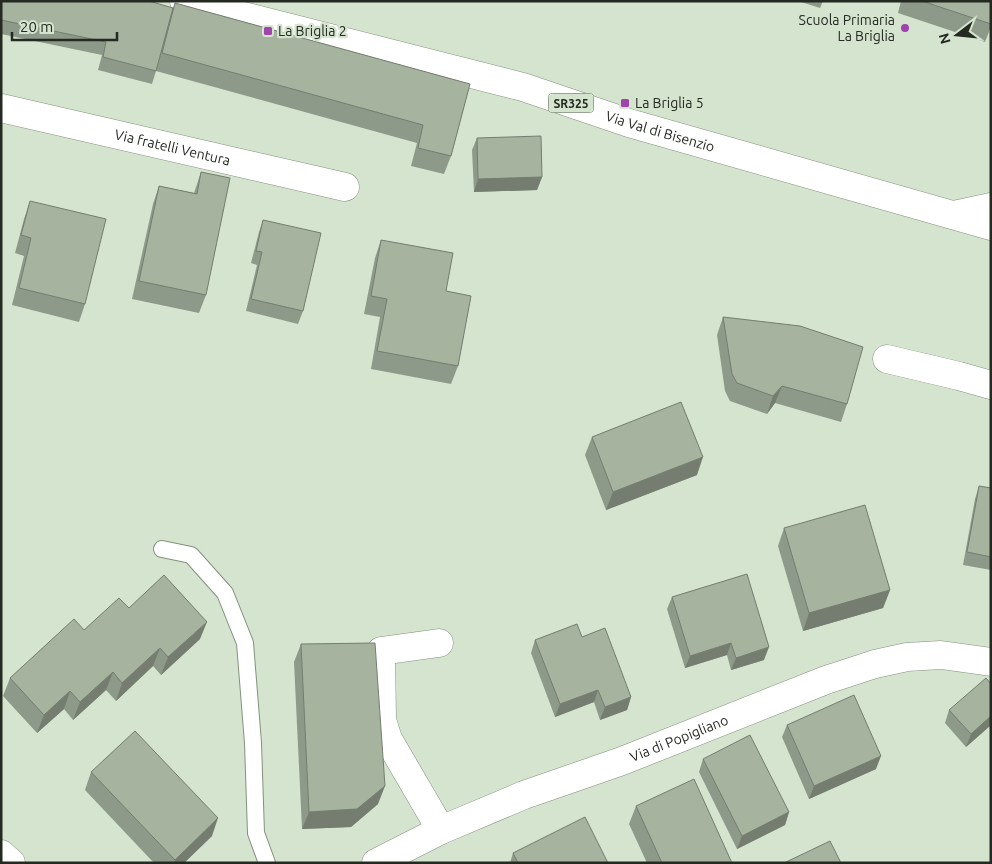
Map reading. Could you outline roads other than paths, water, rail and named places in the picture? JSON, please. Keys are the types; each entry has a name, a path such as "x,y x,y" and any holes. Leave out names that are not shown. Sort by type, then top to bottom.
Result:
{"street":[{"name":"Via Val di Bisenzio","path":"184,1 524,87 628,123 991,226"},
{"name":"Via fratelli Ventura","path":"1,108 345,187"},
{"path":"954,215 991,207"},
{"path":"887,359 991,385"},
{"path":"439,643 381,651 381,686 382,720 388,739 441,830"},
{"name":"Via di Popigliano","path":"376,863 441,830 524,795 622,762 826,680 875,664 906,658 941,655 991,662"},
{"path":"1,854 11,863"}],"lane":[{"path":"162,549 191,555 225,593 245,643 253,743 256,833 267,863"}],"place":[{"name":"Scuola Primaria La Briglia","path":"905,28"},
{"name":"La Briglia 2","path":"268,31"},
{"name":"La Briglia 5","path":"625,103"}]}
